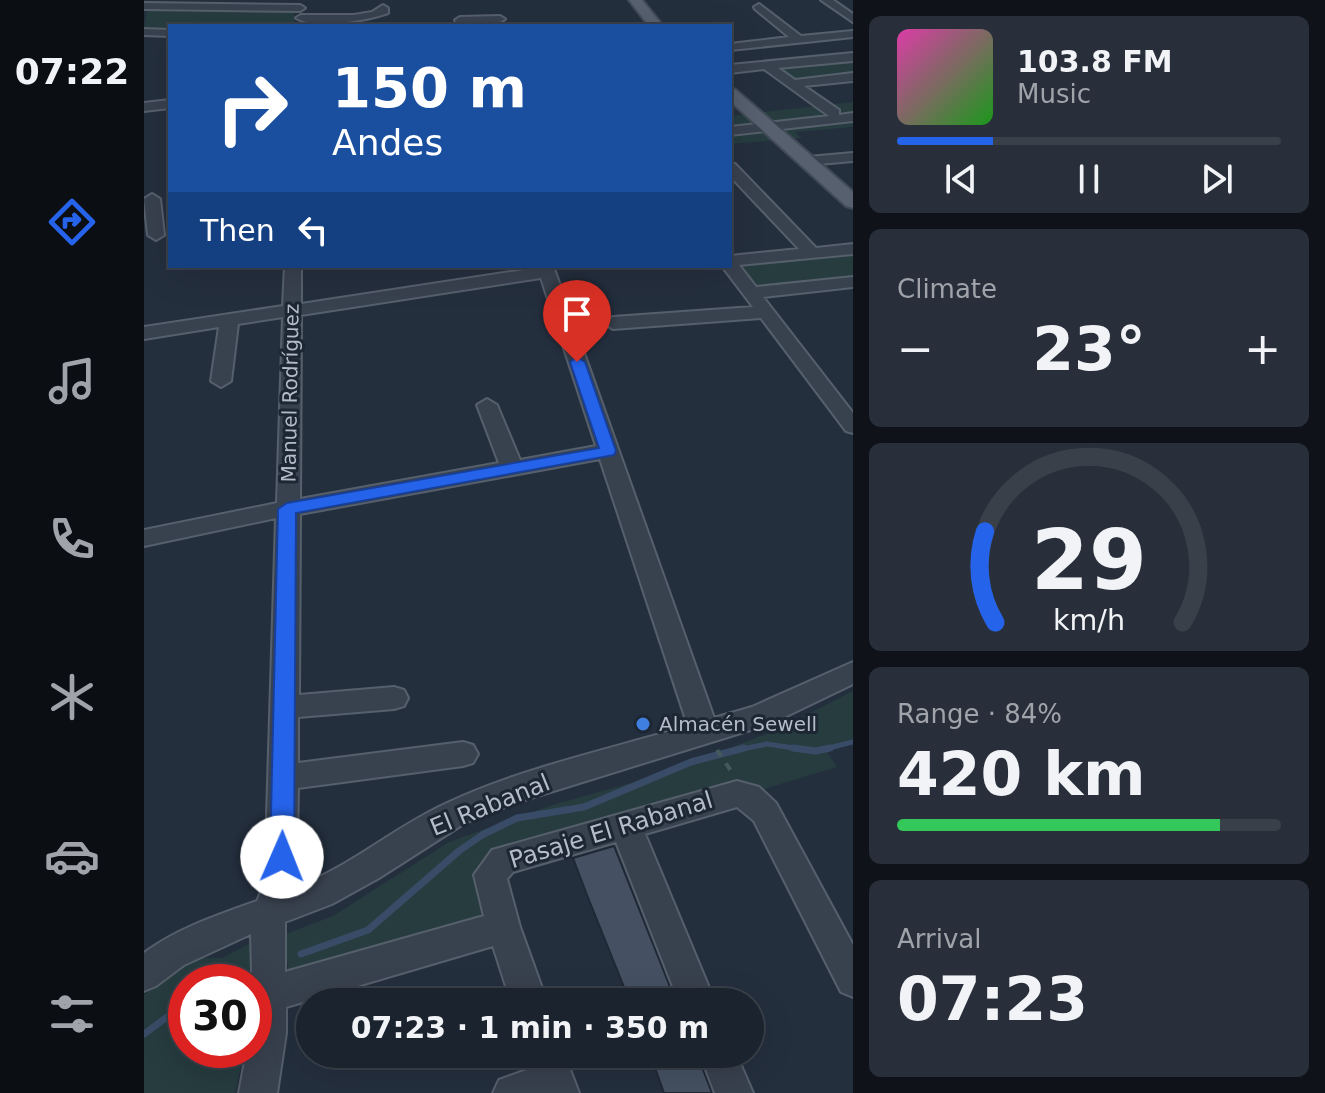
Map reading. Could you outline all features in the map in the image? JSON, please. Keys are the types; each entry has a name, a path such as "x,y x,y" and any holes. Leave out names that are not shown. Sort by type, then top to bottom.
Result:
{"main road":[{"path":"635,0 654,24"},
{"path":"732,95 850,197"}],"street":[{"path":"826,0 853,19"},
{"path":"144,6 300,13 338,18 375,14 384,11 383,8"},
{"path":"759,7 799,40"},
{"path":"460,18 500,19"},
{"path":"771,29 785,29"},
{"path":"144,32 168,33"},
{"path":"732,47 853,34"},
{"path":"830,37 853,55"},
{"path":"732,69 853,55"},
{"path":"767,66 834,113"},
{"path":"791,84 853,77"},
{"path":"144,107 168,104"},
{"path":"732,131 853,111"},
{"path":"732,125 853,117"},
{"path":"808,161 853,157"},
{"path":"732,169 812,253"},
{"path":"150,245 148,200 168,197"},
{"path":"732,263 853,249"},
{"path":"732,266 749,293 853,427"},
{"name":"Manuel Rodríguez","path":"268,964 268,914 281,883 293,268"},
{"path":"466,268 473,283"},
{"path":"144,333 546,269 714,747"},
{"path":"749,293 849,287"},
{"path":"613,323 764,312"},
{"path":"221,381 229,320"},
{"path":"487,405 512,468"},
{"path":"144,538 608,451"},
{"name":"El Rabanal","path":"144,974 172,953 215,932 320,893 368,868 454,814 513,791 714,747 760,716 853,672"},
{"path":"284,707 394,698"},
{"path":"284,777 463,754"},
{"name":"Pasaje El Rabanal","path":"503,927 490,875 495,867 514,855 725,796 748,796 765,812 853,980"},
{"path":"625,824 691,988"},
{"path":"272,994 503,927 524,988"},
{"name":"Manuel Rodríguez","path":"258,1093 262,1068"},
{"path":"724,1068 734,1093"},
{"path":"512,1093 554,1076"}],"green space":[{"path":"147,8 294,10 294,24 168,24 168,30 144,29"},
{"path":"853,61 853,77 799,82 778,68"},
{"path":"853,102 853,127 795,132 801,138 732,144 732,116"},
{"path":"853,254 853,278 750,288 734,265"},
{"path":"853,691 853,741 825,749 837,767 764,789 745,781 723,785 500,850 491,916 289,973 283,935 333,916 449,842 552,805 660,775 774,731"},
{"path":"249,944 254,964 183,964 191,958 222,958"},
{"path":"168,976 168,1068 240,1068 235,1093 144,1093 144,995"}],"building":[{"path":"614,846 670,988 624,988 573,858"},
{"path":"655,1068 702,1068 712,1093 664,1093"}],"waterway":[{"path":"823,750 853,742"},
{"path":"737,750 767,744 798,749"},
{"path":"301,954 368,930 459,851 482,835 517,818 584,807 691,762 744,748"},
{"path":"793,748 798,749"},
{"path":"823,750 830,748"},
{"path":"798,749 823,750"},
{"path":"798,749 807,750"},
{"path":"144,1034 168,1016"}],"place":[{"name":"Almacén Sewell","path":"643,724"}],"route":[{"path":"282,857 287,509 608,451 577,362"}]}
